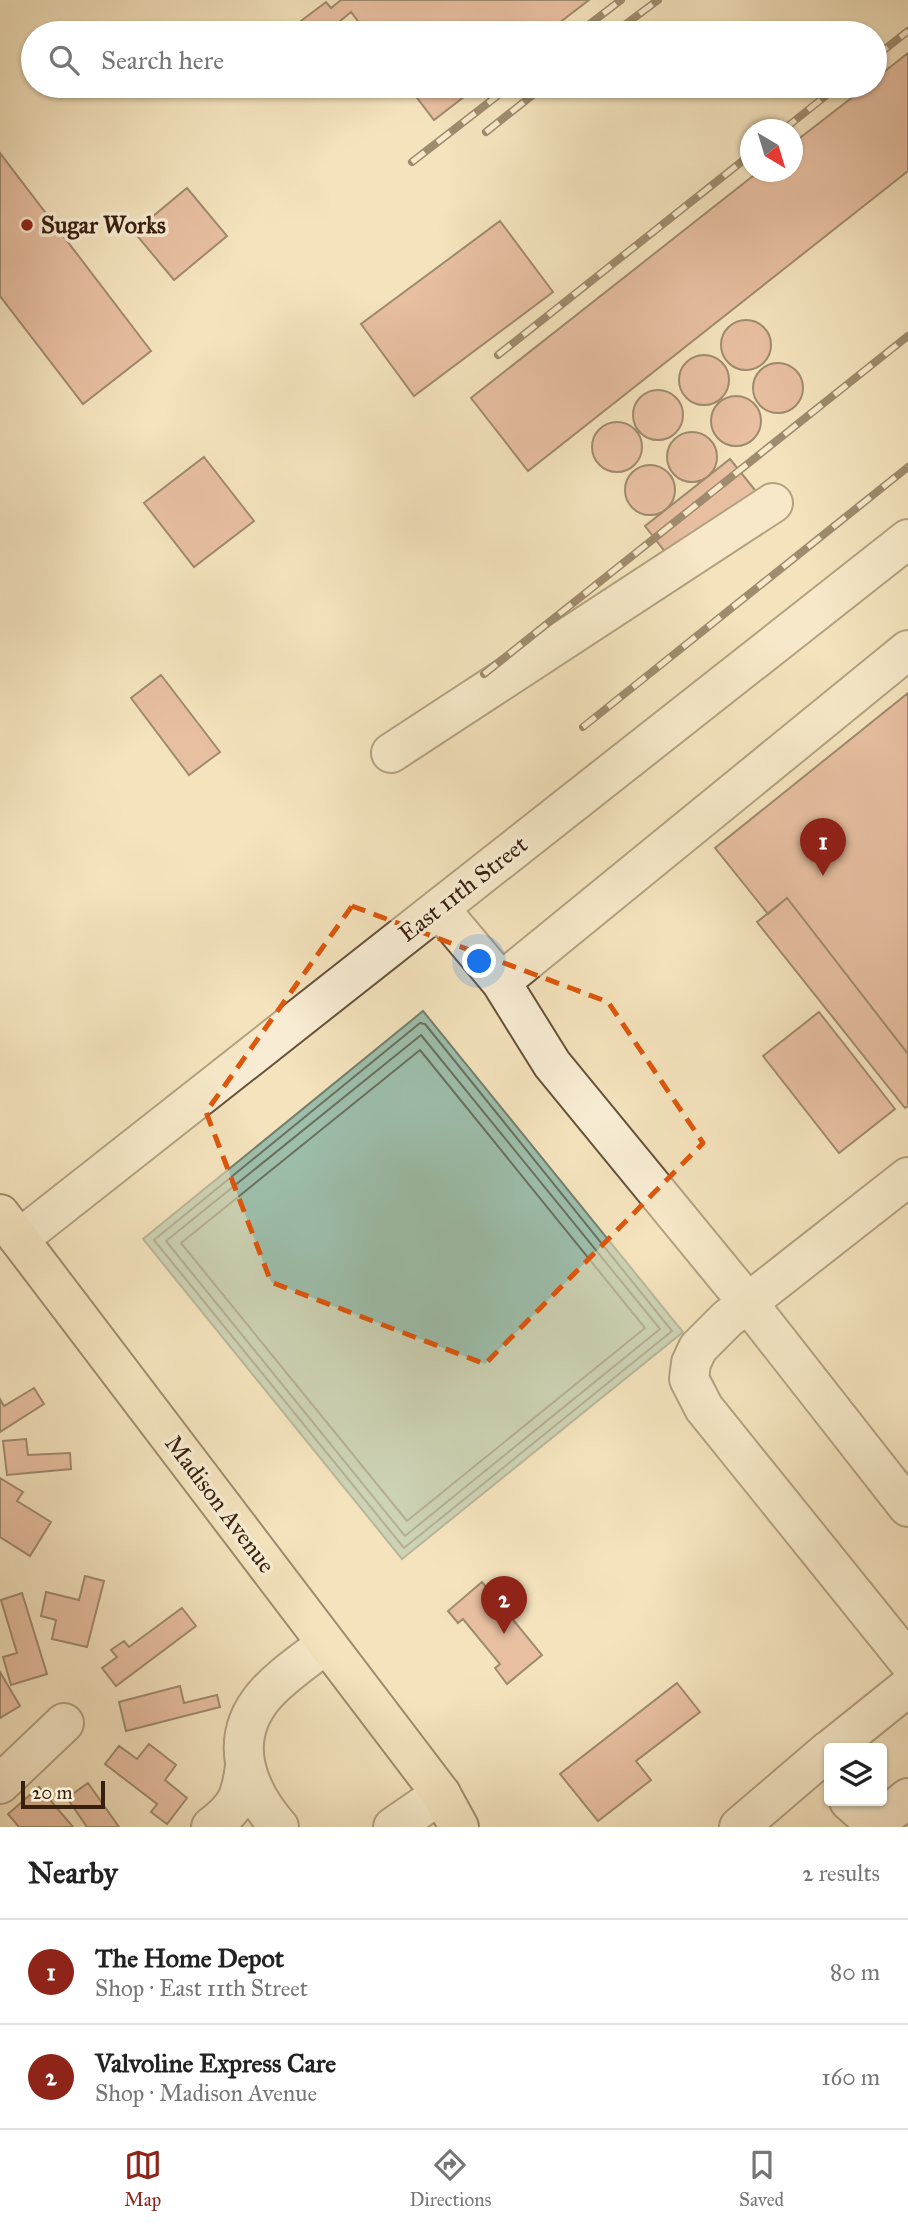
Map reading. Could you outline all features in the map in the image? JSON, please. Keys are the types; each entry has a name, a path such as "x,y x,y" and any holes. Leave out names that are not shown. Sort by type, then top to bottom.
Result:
{"main road":[{"name":"Madison Avenue","path":"9,1226 440,1794 459,1827"},
{"name":"Madison Avenue","path":"440,1794 474,1827"}],"street":[{"path":"391,752 773,503"},
{"name":"East 11th Street","path":"9,1226 439,908 908,539"},
{"path":"501,982 908,650"},
{"path":"439,908 501,982 552,1064 748,1303 908,1507"},
{"path":"908,1177 727,1319 698,1348 688,1379 695,1394 732,1442 908,1661"},
{"path":"211,1827 236,1804 242,1791 244,1748 253,1710 283,1678 327,1644"},
{"path":"845,1743 908,1687"},
{"path":"0,1784 64,1723"},
{"path":"739,1827 824,1762"},
{"path":"245,1766 258,1800 279,1827"},
{"path":"393,1827 440,1794"},
{"path":"855,1806 866,1816 893,1811 908,1798"}],"highlighted area":[{"path":"352,906 608,1002 703,1143 485,1364 271,1282 206,1112"}],"water":[{"path":"423,1011 683,1332 402,1559 143,1239"}],"building":[{"path":"341,0 589,0 562,21 358,21 351,12 340,21 301,21 326,2 331,8"},
{"path":"908,53 908,171 528,471 471,398 745,182 803,182 803,135 851,98 887,98 887,70"},
{"path":"417,98 462,98 434,120"},
{"name":"Sugar Works","path":"0,153 151,351 83,404 0,296"},
{"path":"187,188 227,236 174,280 134,232"},
{"path":"500,221 553,292 414,396 361,324"},
{"path":"746,320 764,327 771,345 764,363 746,370 728,363 721,345 728,327"},
{"path":"704,355 722,362 729,380 722,398 704,405 686,398 679,380 686,362"},
{"path":"778,363 796,370 803,388 796,406 778,413 760,406 753,388 760,370"},
{"path":"658,390 676,397 683,415 676,433 658,440 640,433 633,415 640,397"},
{"path":"736,396 754,403 761,421 754,439 736,446 718,439 711,421 718,403"},
{"path":"617,422 635,429 642,447 635,465 617,472 599,465 592,447 599,429"},
{"path":"692,432 710,439 717,457 710,475 692,482 674,475 667,457 674,439"},
{"path":"204,457 254,521 194,567 144,503"},
{"path":"730,459 759,495 673,562 645,526"},
{"path":"650,465 668,472 675,490 668,508 650,515 632,508 625,490 632,472"},
{"path":"161,675 220,752 189,775 131,698"},
{"path":"908,693 908,1054 787,898 768,914 715,848"},
{"path":"787,898 908,1054 908,1106 905,1108 757,922"},
{"path":"819,1012 895,1109 839,1153 763,1056"},
{"path":"34,1388 44,1404 0,1432 0,1399 4,1406"},
{"path":"26,1439 28,1455 70,1453 71,1469 7,1475 3,1441"},
{"path":"0,1478 23,1492 17,1501 51,1522 30,1556 0,1537"},
{"path":"85,1576 104,1581 87,1647 52,1639 56,1620 41,1616 46,1592 79,1600"},
{"path":"482,1582 542,1655 507,1684 495,1668 500,1664 463,1619 458,1623 448,1611"},
{"path":"22,1593 47,1674 11,1685 3,1657 17,1653 1,1600"},
{"path":"182,1608 196,1626 116,1686 102,1668 117,1657 111,1650 124,1641 129,1647"},
{"path":"0,1672 20,1706 0,1718"},
{"path":"677,1683 700,1712 636,1761 651,1780 598,1821 560,1774"},
{"path":"180,1686 184,1703 217,1695 220,1707 126,1731 119,1702"},
{"path":"149,1744 176,1765 165,1780 187,1798 167,1824 151,1812 157,1804 105,1764 119,1746 137,1759"},
{"path":"88,1783 119,1827 87,1827 67,1798"},
{"path":"39,1787 73,1827 19,1827 8,1814"}],"railway":[{"path":"594,21 621,0"},
{"path":"630,21 658,0"},
{"path":"887,48 908,31"},
{"path":"412,162 495,98"},
{"path":"486,132 529,98"},
{"path":"797,119 823,98"},
{"path":"498,355 740,163"},
{"path":"484,674 908,336"},
{"path":"583,727 908,467"}],"place":[{"name":"Sugar Works","path":"27,225"},
{"name":"The Home Depot","path":"823,876"},
{"name":"Valvoline Express Care","path":"504,1634"}]}
